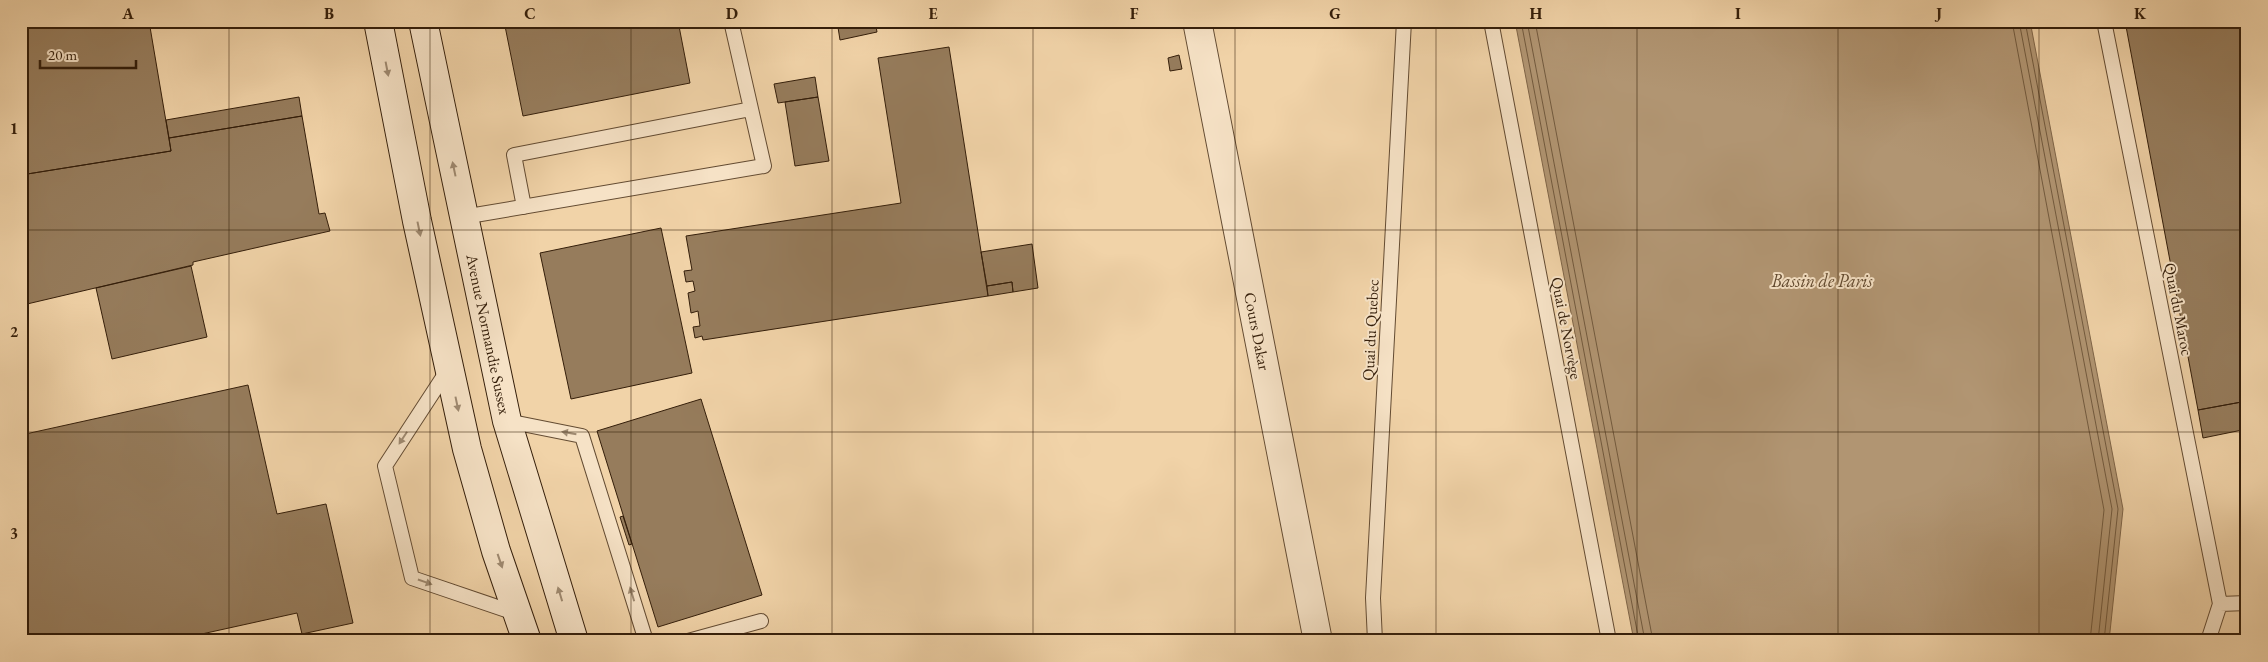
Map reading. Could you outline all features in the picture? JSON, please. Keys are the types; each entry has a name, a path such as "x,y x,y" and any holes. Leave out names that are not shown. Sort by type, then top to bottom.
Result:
{"main road":[{"path":"378,21 417,221 466,449 526,641"},
{"name":"Avenue Normandie Sussex","path":"423,21 507,421 574,641"},
{"name":"Cours Dakar","path":"1197,21 1318,641"}],"lane":[{"path":"464,217 764,166 731,21"},
{"name":"Quai du Quebec","path":"1375,641 1373,598 1404,21"},
{"name":"Quai de Norvège","path":"1491,21 1609,641"},
{"name":"Quai du Maroc","path":"2104,21 2220,604 2208,641"},
{"path":"524,207 514,155 751,109"},
{"path":"449,367 385,466 412,578 518,614"},
{"path":"507,421 582,436 646,641"},
{"path":"2220,604 2247,603"},
{"path":"688,641 760,621"}],"water":[{"name":"Bassin de Paris","path":"1515,21 2030,21 2123,509 2109,641 1634,641"}],"building":[{"path":"21,21 149,21 171,151 21,175"},
{"path":"504,21 678,21 690,83 523,116"},
{"path":"837,21 875,21 877,32 840,40"},
{"path":"2125,21 2247,21 2247,401 2198,410"},
{"path":"949,47 988,296 703,340 702,336 695,338 693,327 700,326 698,311 691,313 688,293 695,291 693,281 686,282 684,271 692,270 686,236 901,203 878,58"},
{"path":"1179,55 1182,69 1170,71 1168,58"},
{"path":"815,77 818,97 778,103 774,84"},
{"path":"299,97 302,116 169,138 166,120"},
{"path":"818,97 829,161 795,166 785,102"},
{"path":"302,116 319,214 325,213 330,231 193,262 193,265 27,304 21,271 21,175 171,151 169,138"},
{"path":"661,228 692,373 571,399 540,253"},
{"path":"1032,244 1038,288 1013,292 1012,282 987,286 981,252"},
{"path":"191,266 207,337 112,359 96,288"},
{"path":"1012,282 1013,292 988,296 987,286"},
{"path":"248,385 277,514 326,504 353,623 302,634 297,613 170,641 21,641 21,435"},
{"path":"701,399 762,595 658,627 597,431"},
{"path":"2247,401 2247,429 2203,438 2198,410"},
{"path":"623,516 632,544 629,545 620,517"}]}
